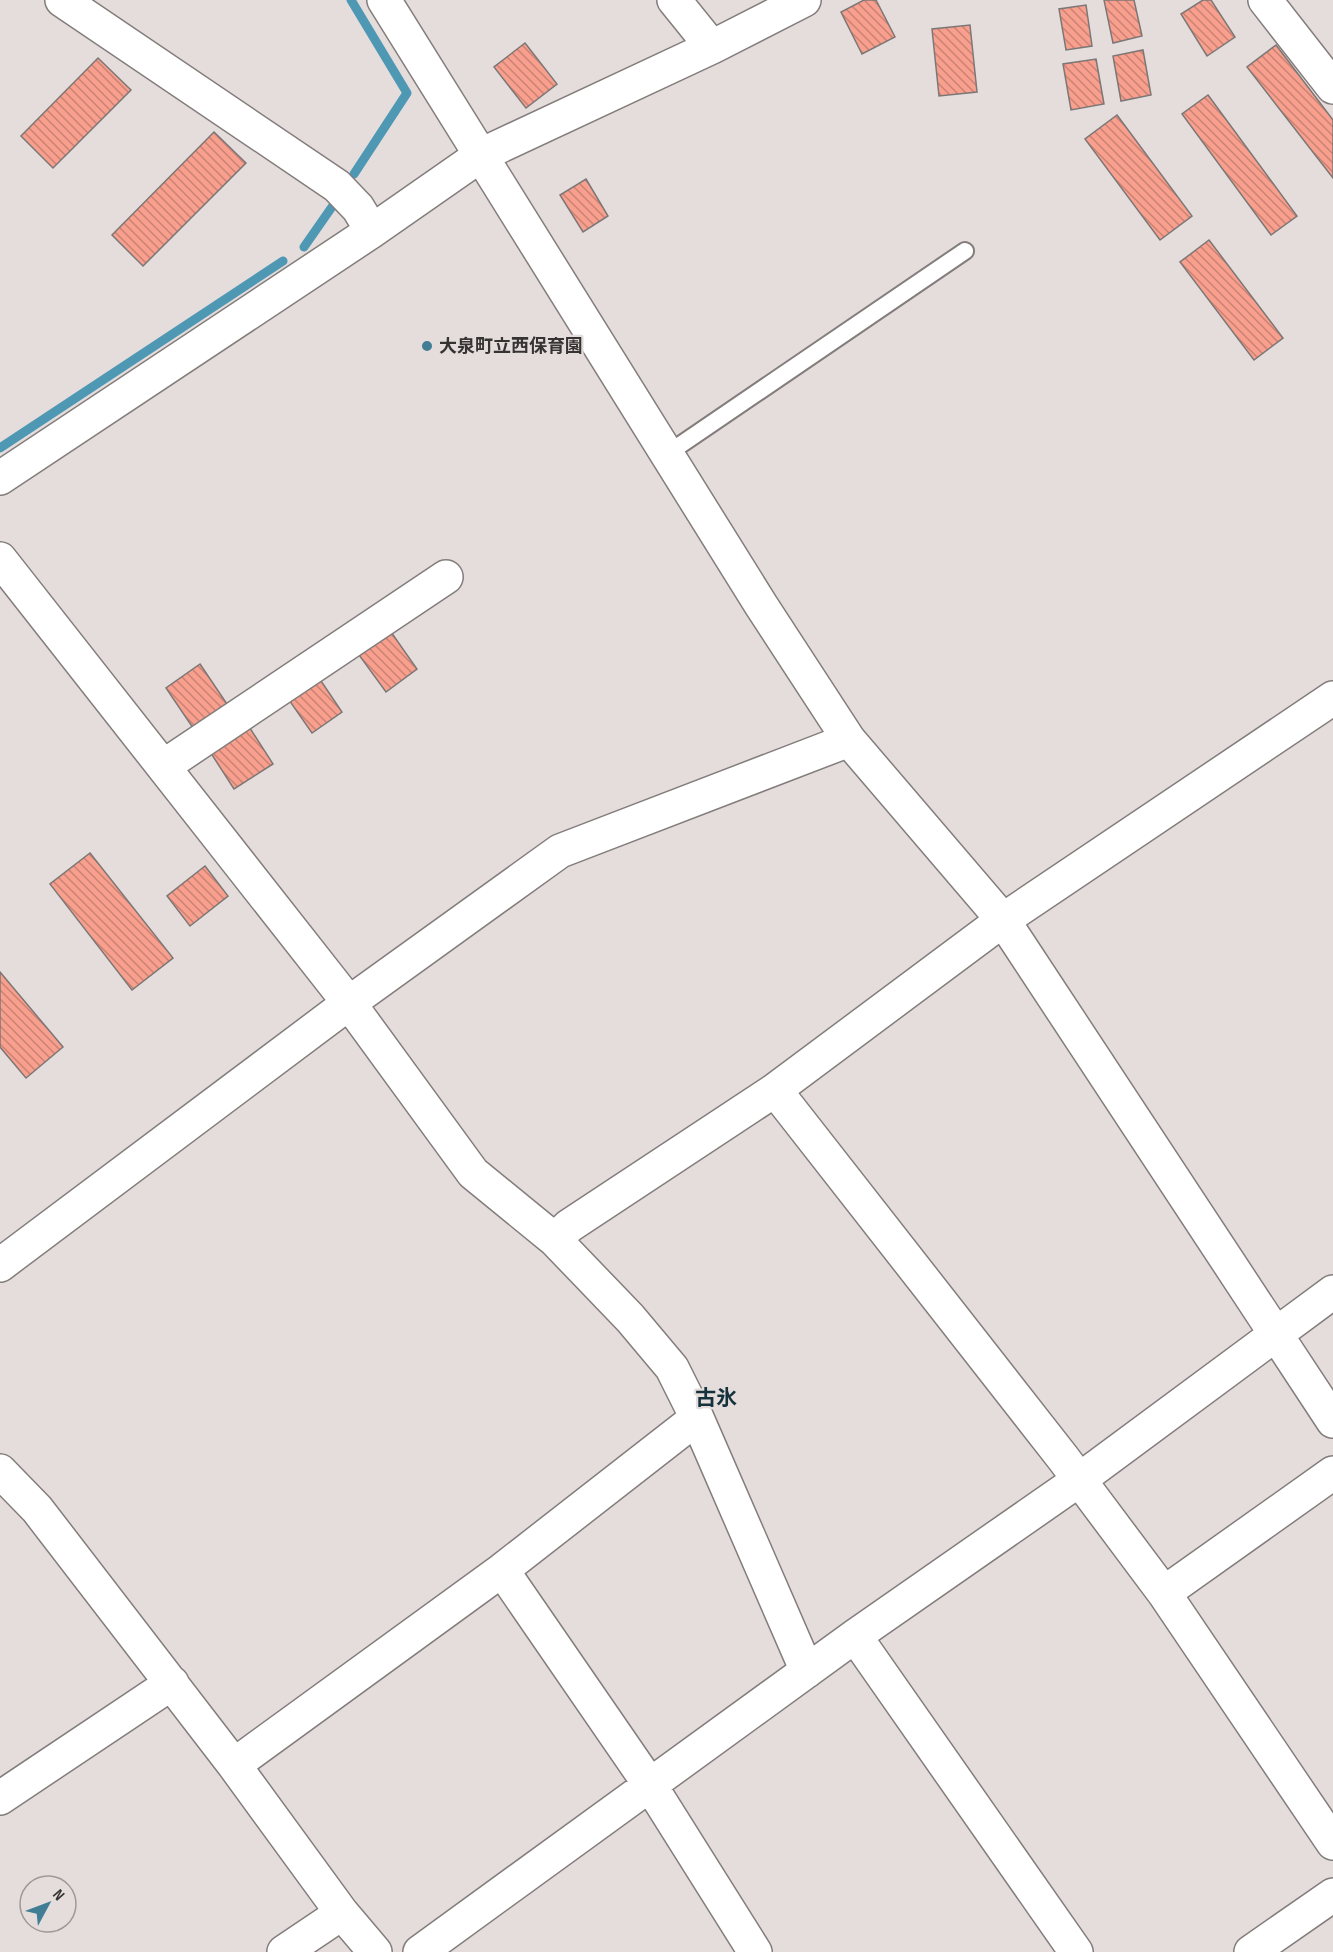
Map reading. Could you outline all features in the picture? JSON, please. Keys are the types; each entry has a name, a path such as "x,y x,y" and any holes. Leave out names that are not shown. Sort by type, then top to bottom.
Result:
{"street":[{"path":"62,0 337,186 358,208 372,231"},
{"path":"384,0 667,454 849,740 1003,920 1333,1421"},
{"path":"674,0 711,46"},
{"path":"0,478 372,231 481,155 804,0"},
{"path":"1265,0 1333,87"},
{"path":"0,559 349,1003 473,1173 555,1240 645,1334 672,1368 697,1418 807,1671"},
{"path":"164,766 446,577"},
{"path":"555,1240 569,1226 775,1090 1003,920 1333,698"},
{"path":"0,1265 349,1003 560,851 849,740"},
{"path":"775,1090 1079,1480 1164,1593 1333,1843"},
{"path":"420,1952 855,1636 1079,1480 1333,1292"},
{"path":"234,1765 502,1570 697,1418"},
{"path":"0,1471 37,1509 234,1765 342,1913 375,1952"},
{"path":"1164,1593 1333,1473"},
{"path":"502,1570 650,1785 755,1952"},
{"path":"855,1636 1076,1952"},
{"path":"0,1798 172,1683"},
{"path":"1251,1952 1333,1895"},
{"path":"284,1952 342,1913"}],"lane":[{"path":"667,454 966,251"}],"building":[{"path":"864,0 876,0 895,37 862,54 841,12"},
{"path":"1104,0 1134,0 1142,36 1113,43"},
{"path":"1203,0 1211,0 1235,37 1207,56 1181,14"},
{"path":"1086,5 1092,46 1066,50 1059,9"},
{"path":"970,25 977,92 939,96 932,29"},
{"path":"525,43 557,84 526,108 494,67"},
{"path":"1276,45 1333,120 1333,178 1247,67"},
{"path":"1143,50 1151,95 1121,101 1113,56"},
{"path":"98,58 131,90 53,168 21,136"},
{"path":"1096,59 1104,104 1071,110 1063,64"},
{"path":"1208,95 1297,216 1271,235 1182,114"},
{"path":"1117,115 1192,216 1160,240 1085,139"},
{"path":"214,132 246,163 143,266 112,235"},
{"path":"586,179 608,216 583,232 560,195"},
{"path":"1209,240 1283,338 1254,360 1180,262"},
{"path":"391,632 417,669 386,692 359,655"},
{"path":"200,664 227,704 193,728 166,688"},
{"path":"319,678 342,712 312,733 289,700"},
{"path":"246,722 273,764 234,789 207,747"},
{"path":"90,853 173,958 132,990 50,884"},
{"path":"205,866 228,896 190,926 167,896"},
{"path":"0,972 63,1047 26,1078 0,1047"}],"waterway":[{"path":"351,0 407,93 354,174"},
{"path":"304,247 334,204"},
{"path":"0,448 283,261"}],"place":[{"name":"大泉町立西保育園","path":"427,346"}],"district":[{"name":"古氷","path":"716,1398"}]}
